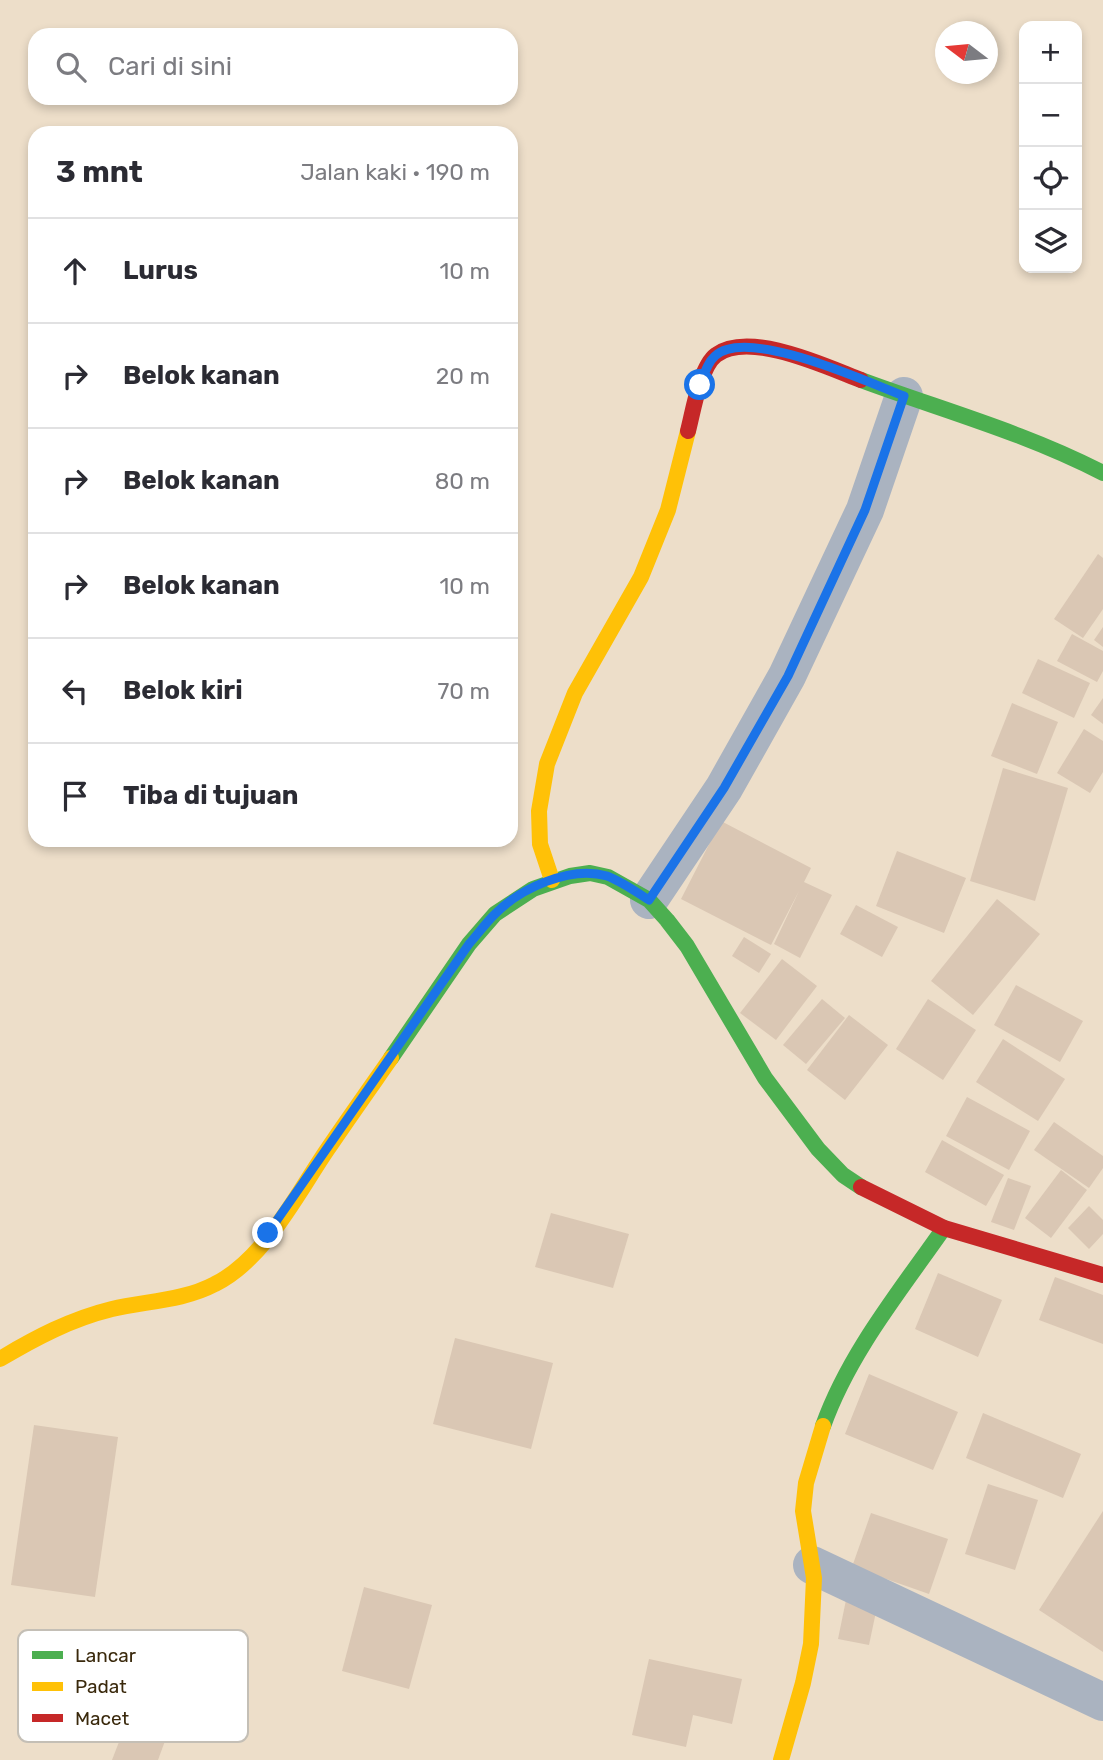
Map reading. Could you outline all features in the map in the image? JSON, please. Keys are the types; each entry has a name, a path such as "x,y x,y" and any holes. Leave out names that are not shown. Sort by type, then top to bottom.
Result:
{"street":[{"path":"552,880 540,844 539,811 547,764 575,694 641,577 668,510 700,385 708,365 716,355 736,347 780,350 991,425 1074,458 1103,473"},
{"path":"649,900 724,788 788,676 865,510 904,396"},
{"path":"0,1359 74,1320 101,1311 196,1292 233,1274 251,1257 296,1196 469,944 495,914 515,899 552,880 590,873 608,877 649,900 687,946 765,1078 818,1149 843,1175 872,1194 944,1228 1103,1275"},
{"path":"781,1760 802,1687 812,1638 812,1565 803,1519 807,1482 818,1439 837,1392 859,1352 944,1228"},
{"path":"812,1565 1103,1702"}],"building":[{"path":"1098,554 1103,558 1103,609 1083,638 1054,619"},
{"path":"1103,627 1103,647 1094,640"},
{"path":"1072,634 1103,651 1103,671 1097,682 1057,661"},
{"path":"1038,659 1090,683 1074,718 1022,693"},
{"path":"1103,698 1103,724 1091,715"},
{"path":"1012,703 1058,722 1037,774 991,756"},
{"path":"1084,729 1103,741 1103,772 1090,793 1057,773"},
{"path":"1003,768 1068,788 1035,901 970,881"},
{"path":"721,821 811,868 804,882 832,895 800,958 774,944 799,891 771,945 681,899"},
{"path":"897,851 966,878 944,933 876,906"},
{"path":"997,899 1040,934 973,1015 931,981"},
{"path":"856,905 898,927 882,957 840,934"},
{"path":"744,937 771,954 759,973 732,956"},
{"path":"782,959 817,986 776,1040 740,1013"},
{"path":"1016,985 1083,1021 1060,1062 994,1025"},
{"path":"822,999 845,1018 806,1064 783,1045"},
{"path":"928,999 976,1030 943,1080 896,1049"},
{"path":"849,1015 888,1045 845,1100 807,1070"},
{"path":"1003,1039 1065,1079 1038,1121 976,1082"},
{"path":"967,1097 1030,1131 1009,1170 946,1136"},
{"path":"1054,1122 1103,1156 1103,1168 1089,1188 1034,1150"},
{"path":"942,1140 1004,1175 986,1206 925,1172"},
{"path":"1061,1170 1087,1190 1051,1238 1025,1218"},
{"path":"1008,1178 1031,1186 1014,1230 991,1222"},
{"path":"1089,1206 1103,1220 1103,1234 1089,1249 1068,1228"},
{"path":"551,1213 629,1234 613,1288 535,1267"},
{"path":"938,1273 1002,1300 978,1357 915,1329"},
{"path":"1055,1277 1103,1295 1103,1344 1039,1320"},
{"path":"455,1338 553,1363 531,1449 433,1424"},
{"path":"869,1374 958,1412 933,1470 845,1434"},
{"path":"983,1413 1081,1454 1063,1498 966,1458"},
{"path":"34,1425 118,1437 95,1597 11,1585"},
{"path":"988,1484 1038,1500 1015,1570 965,1554"},
{"path":"1103,1511 1103,1652 1039,1610"},
{"path":"871,1513 948,1539 929,1594 852,1567"},
{"path":"364,1587 432,1605 409,1689 342,1671"},
{"path":"846,1600 877,1607 869,1645 838,1639"},
{"path":"649,1659 742,1679 732,1724 693,1715 686,1747 632,1735"},
{"path":"119,1742 165,1742 158,1760 112,1760"}],"traffic: fast":[{"path":"861,380 1014,434 1103,473"},
{"path":"391,1058 469,944 495,914 533,889 570,876 590,873 608,877 649,900 667,920 687,946 765,1078 818,1149 843,1175 861,1187"},
{"path":"823,1426 861,1348 944,1228"}],"traffic: slow":[{"path":"552,880 540,844 539,811 547,764 575,693 641,577 668,510 688,431"},
{"path":"0,1359 82,1318 112,1309 190,1294 203,1290 233,1273 264,1243 278,1224 391,1058"},
{"path":"781,1760 811,1644 814,1578 803,1511 806,1483 823,1426"}],"traffic: jam":[{"path":"688,431 698,390 710,361 730,348 767,348 788,353 861,380"},
{"path":"861,1187 944,1228 1103,1275"}],"route":[{"path":"268,1233 469,944 495,914 533,888 552,880 590,873 608,877 649,900 724,788 788,676 865,510 904,396 780,350 736,347 716,355 708,365 700,385"}]}
